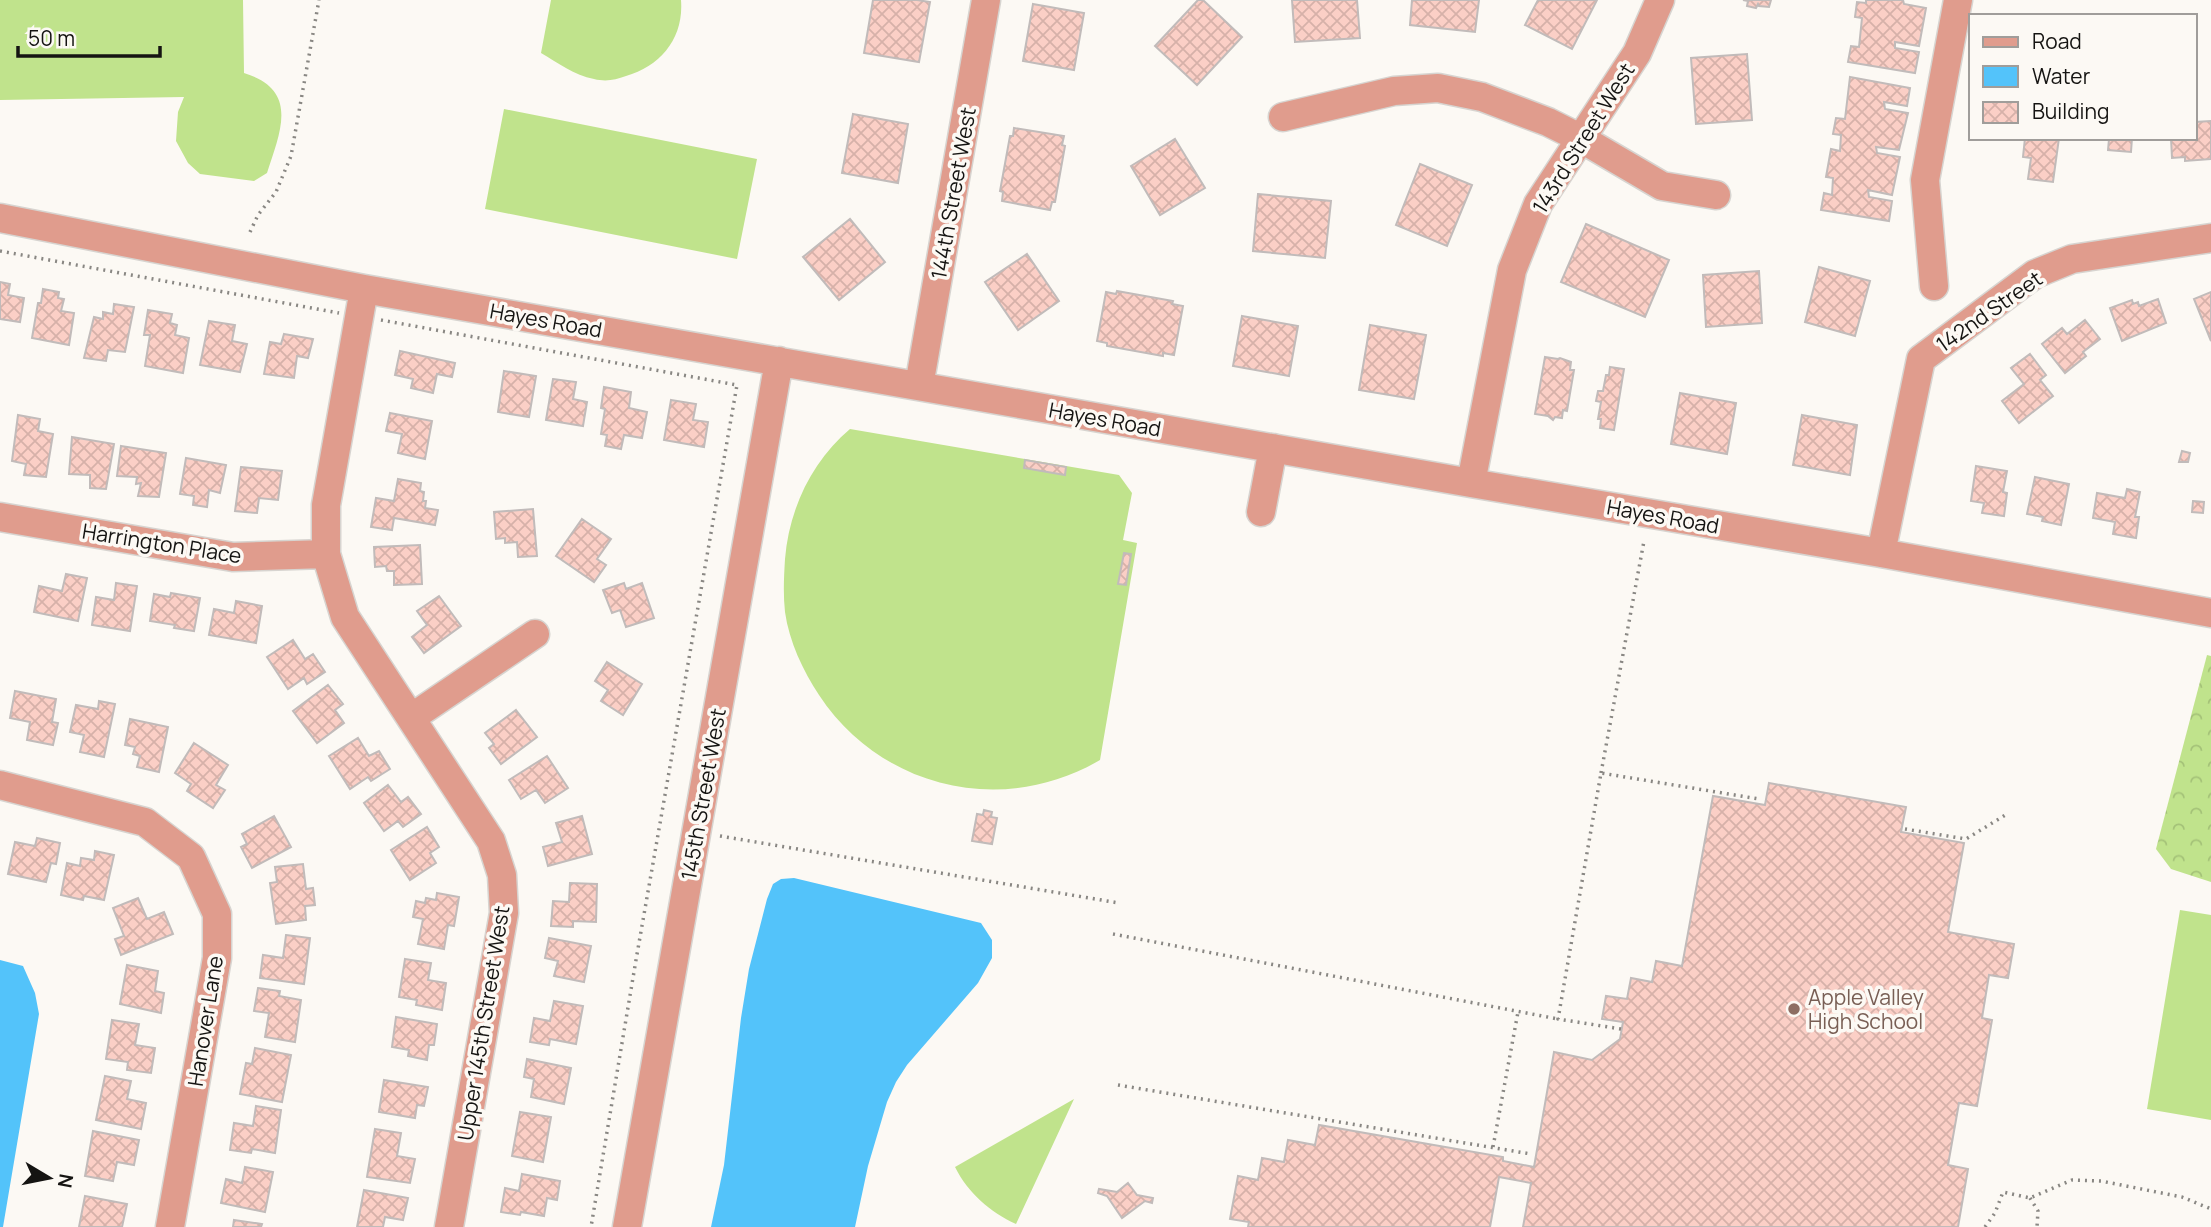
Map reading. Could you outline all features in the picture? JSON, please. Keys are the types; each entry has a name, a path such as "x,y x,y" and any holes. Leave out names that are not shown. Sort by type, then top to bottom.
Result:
{"street":[{"name":"144th Street West","path":"919,386 986,0"},
{"name":"143rd Street West","path":"1471,483 1512,270 1538,204 1637,53 1660,0"},
{"path":"1934,286 1925,180 1958,0"},
{"path":"1283,117 1394,91 1437,88 1482,97 1580,138 1662,186 1716,195"},
{"name":"Hayes Road","path":"0,218 361,302 779,361 2211,613"},
{"name":"142nd Street","path":"1881,553 1921,359 2035,274 2072,259 2211,238"},
{"name":"Upper 145th Street West","path":"361,302 326,505 326,554 345,617 491,841 502,875 504,913 449,1227"},
{"name":"145th Street West","path":"627,1227 779,361"},
{"path":"1261,512 1272,448"},
{"name":"Harrington Place","path":"0,517 233,557 326,554"},
{"path":"411,718 535,634"},
{"name":"Hanover Lane","path":"0,785 145,822 191,857 216,914 217,958 170,1227"}],"path":[{"path":"250,232 258,215 276,192 291,156 319,0"},
{"path":"0,251 315,310 361,302 737,386 592,1227"},
{"path":"1558,1018 1644,541"},
{"path":"1601,773 1759,799"},
{"path":"1905,828 1966,839 2007,814"},
{"path":"720,835 1119,903"},
{"path":"1113,934 1518,1012 1621,1029"},
{"path":"1493,1147 1518,1012"},
{"path":"1118,1085 1531,1154"},
{"path":"1985,1227 1995,1213 2003,1192 2030,1198 2072,1180 2101,1181 2182,1197 2211,1209"},
{"path":"2030,1198 2038,1211 2037,1227"}],"green space":[{"path":"0,0 243,0 244,73 262,80 273,90 279,101 281,114 277,142 267,173 254,181 200,174 188,163 176,141 178,112 184,97 0,100"},
{"path":"551,0 681,0 679,27 668,48 650,65 618,79 594,79 580,75 541,53"},
{"path":"504,109 757,159 737,259 485,209"},
{"path":"850,429 1119,475 1132,493 1123,540 1137,543 1100,760 1063,777 1024,787 985,789 946,784 910,772 875,753 845,727 819,695 797,655 787,623 784,599 787,540 797,504 814,471 836,442"},
{"path":"2207,655 2211,656 2211,882 2171,869 2156,849"},
{"path":"2180,910 2211,915 2211,1120 2147,1109"},
{"path":"1074,1099 1016,1224 997,1214 966,1185 955,1167"}],"water":[{"path":"794,878 981,923 992,940 992,958 978,983 907,1065 896,1082 887,1102 868,1166 855,1227 711,1227 724,1165 749,969 773,884 781,879"},
{"path":"0,960 23,966 35,993 39,1014 3,1227 0,1227"}],"building":[{"path":"873,0 930,2 919,62 864,53"},
{"path":"1198,0 1203,0 1242,37 1197,85 1155,46"},
{"path":"1292,0 1357,0 1360,38 1295,42"},
{"path":"1412,0 1479,0 1475,32 1410,25"},
{"path":"1538,0 1597,0 1572,49 1525,25"},
{"path":"1743,0 1771,0 1769,7 1758,4 1756,8 1747,6 1748,1"},
{"path":"1866,0 1903,0 1904,4 1926,8 1919,46 1895,42 1895,48 1919,52 1915,73 1848,62 1851,46 1859,47 1862,18 1855,17 1857,2 1866,3"},
{"path":"1033,4 1084,13 1074,70 1023,61"},
{"path":"1747,54 1752,120 1696,124 1691,58"},
{"path":"1850,77 1910,88 1907,106 1884,102 1885,109 1908,113 1899,150 1876,147 1877,153 1900,157 1892,195 1868,190 1869,197 1892,201 1889,221 1821,210 1824,193 1832,195 1833,178 1826,177 1831,149 1840,151 1841,135 1833,134 1836,118 1845,119"},
{"path":"853,114 908,124 898,183 842,173"},
{"path":"2211,121 2211,159 2185,161 2185,157 2172,158 2171,140 2197,140 2197,122"},
{"path":"1014,128 1064,136 1062,145 1065,146 1055,202 1052,202 1050,210 1002,201 1003,192 1000,191 1010,136 1013,136"},
{"path":"1175,139 1205,188 1160,215 1131,166"},
{"path":"2025,140 2059,140 2053,182 2028,179 2031,158 2023,157"},
{"path":"2109,140 2132,140 2131,152 2108,150"},
{"path":"1420,164 1472,185 1447,246 1396,225"},
{"path":"1258,194 1331,201 1325,258 1253,251"},
{"path":"850,219 885,262 839,300 803,257"},
{"path":"1586,224 1669,260 1645,317 1561,282"},
{"path":"1027,254 1059,301 1018,330 985,282"},
{"path":"1819,267 1870,281 1855,336 1805,322"},
{"path":"1759,271 1762,323 1706,327 1703,275"},
{"path":"0,282 10,284 8,295 24,298 20,322 0,319"},
{"path":"43,289 59,292 58,298 64,299 61,311 74,313 69,345 32,338"},
{"path":"1117,291 1173,301 1172,304 1183,306 1174,355 1163,353 1163,356 1107,346 1107,343 1097,341 1106,292 1116,294"},
{"path":"2211,292 2211,341 2194,299"},
{"path":"2158,299 2166,323 2122,341 2110,308 2132,300 2133,304 2138,302 2139,306"},
{"path":"114,304 134,307 125,352 108,350 106,361 84,358 94,317 103,319 103,312 113,314"},
{"path":"148,310 172,314 170,323 177,325 175,335 189,338 183,373 145,366 150,335 144,335"},
{"path":"1242,316 1298,326 1289,376 1233,366"},
{"path":"2085,320 2100,339 2083,352 2086,356 2065,373 2042,344 2062,328 2067,334"},
{"path":"209,321 235,325 232,341 247,344 240,372 200,365"},
{"path":"1370,325 1426,335 1414,399 1359,390"},
{"path":"284,334 313,339 308,358 297,356 294,378 264,374 270,342 281,344"},
{"path":"400,351 455,363 452,377 437,374 433,393 411,388 413,379 395,375"},
{"path":"2030,354 2046,375 2040,380 2053,396 2019,423 2002,401 2024,384 2011,368"},
{"path":"1545,357 1571,362 1570,370 1574,370 1567,411 1563,410 1562,418 1555,417 1553,420 1548,416 1535,414"},
{"path":"1610,367 1624,369 1614,430 1600,428 1601,419 1598,419 1601,402 1596,401 1598,391 1603,391"},
{"path":"504,371 536,376 529,417 498,412"},
{"path":"553,379 576,382 573,399 587,402 583,426 546,420"},
{"path":"604,387 631,392 629,408 647,412 642,438 624,435 621,449 605,446 607,435 601,434 605,409 601,408"},
{"path":"1680,393 1736,403 1727,454 1671,444"},
{"path":"671,400 696,404 693,420 708,422 704,447 664,440"},
{"path":"390,413 432,421 425,459 398,453 402,434 386,431"},
{"path":"18,415 40,419 38,431 53,434 46,477 24,475 26,464 12,461"},
{"path":"1802,415 1857,425 1850,475 1793,465"},
{"path":"72,437 114,444 106,489 90,488 90,475 69,474"},
{"path":"121,446 166,453 159,497 138,496 141,483 136,484 137,477 117,476"},
{"path":"2182,451 2190,453 2188,462 2179,462"},
{"path":"186,458 226,465 220,493 209,490 207,507 193,505 194,496 180,494"},
{"path":"1025,460 1066,467 1065,475 1024,468"},
{"path":"1976,466 2007,471 2003,492 2007,493 2004,516 1982,513 1984,503 1971,501"},
{"path":"241,467 282,471 278,500 259,498 257,513 235,511"},
{"path":"2035,477 2069,484 2061,525 2027,514"},
{"path":"398,479 421,483 420,491 424,492 425,508 438,510 435,525 394,518 392,530 371,527 376,498 394,501"},
{"path":"2127,489 2140,492 2135,517 2139,517 2136,538 2113,534 2115,522 2093,518 2097,493 2125,498"},
{"path":"2193,501 2204,502 2203,513 2192,512"},
{"path":"533,509 537,556 518,557 517,542 505,543 505,538 496,539 494,512"},
{"path":"582,519 611,539 597,559 606,565 594,582 556,556"},
{"path":"420,545 422,584 394,585 394,571 387,571 386,566 375,567 374,547"},
{"path":"1124,553 1131,554 1126,585 1118,584"},
{"path":"66,574 87,578 78,621 34,612 39,586 62,591"},
{"path":"116,583 137,586 130,631 92,625 96,597 114,600"},
{"path":"624,583 626,589 642,583 654,618 626,627 620,610 612,613 603,590"},
{"path":"171,593 200,598 194,631 150,621 154,594 170,597"},
{"path":"439,596 461,626 424,653 412,637 427,625 417,611"},
{"path":"236,601 262,606 256,643 209,635 214,609 234,613"},
{"path":"293,640 305,659 313,654 325,672 307,684 304,678 288,689 267,657"},
{"path":"607,662 642,684 623,715 601,701 608,690 595,681"},
{"path":"328,685 343,704 335,710 344,723 317,743 293,711"},
{"path":"15,691 56,699 52,722 58,723 53,745 27,740 30,722 10,718"},
{"path":"99,701 115,704 104,757 80,752 84,735 70,732 76,705 98,709"},
{"path":"516,710 537,737 501,764 489,748 494,744 485,733"},
{"path":"130,719 168,727 159,772 137,767 140,756 133,754 135,747 125,745"},
{"path":"358,738 369,756 379,751 390,769 371,781 368,777 350,789 329,756"},
{"path":"194,743 228,765 216,785 225,790 213,808 187,791 191,784 175,773"},
{"path":"547,756 568,788 545,803 536,790 521,799 509,780"},
{"name":"Apple Valley High School","path":"1769,783 1906,807 1901,832 1964,843 1948,932 2014,944 2008,978 1989,975 1982,1018 1992,1020 1977,1106 1959,1103 1948,1165 1968,1169 1958,1227 1523,1227 1531,1183 1499,1177 1490,1227 1248,1227 1249,1222 1230,1219 1238,1176 1258,1180 1262,1158 1284,1162 1288,1140 1315,1145 1319,1125 1503,1157 1503,1161 1534,1167 1554,1052 1592,1060 1620,1039 1623,1022 1602,1019 1606,996 1627,999 1631,978 1652,982 1656,961 1682,966 1713,796 1765,805"},
{"path":"388,785 401,802 408,797 421,814 403,827 398,821 384,831 364,803"},
{"path":"984,810 992,812 991,817 997,818 992,844 972,841 977,814 983,815"},
{"path":"274,816 291,847 252,868 241,847 247,844 242,834"},
{"path":"582,816 592,854 548,866 543,847 562,842 556,823"},
{"path":"427,827 439,847 430,853 436,863 410,880 391,850"},
{"path":"37,838 60,843 56,864 51,863 46,882 8,874 15,842 35,846"},
{"path":"95,851 114,855 104,900 84,896 83,900 61,895 67,863 80,866 81,858 94,860"},
{"path":"303,864 306,889 313,888 315,905 305,906 306,920 276,924 270,883 277,882 275,867"},
{"path":"570,883 597,884 596,922 573,921 573,927 551,926 553,901 569,902"},
{"path":"437,893 459,897 454,926 448,925 444,949 418,944 423,919 413,917 416,901 425,903 426,898 436,900"},
{"path":"138,898 147,919 164,912 173,934 121,955 115,939 124,936 113,908"},
{"path":"286,935 310,938 304,984 260,978 263,955 283,958"},
{"path":"549,938 591,946 584,982 554,976 558,961 545,958"},
{"path":"405,959 431,963 428,980 446,983 442,1010 416,1005 417,1000 399,997"},
{"path":"127,965 158,971 155,991 164,993 161,1013 120,1004"},
{"path":"258,988 280,991 279,996 301,1000 295,1042 265,1037 269,1013 254,1011"},
{"path":"554,1001 583,1006 576,1044 550,1039 549,1045 530,1042 534,1018 550,1021"},
{"path":"396,1017 437,1024 434,1045 429,1045 427,1060 408,1056 409,1050 392,1047"},
{"path":"112,1020 139,1024 135,1045 155,1048 151,1073 127,1070 128,1062 106,1059"},
{"path":"255,1048 291,1055 282,1102 240,1094 246,1063 252,1064"},
{"path":"527,1059 571,1068 564,1104 531,1097 534,1079 524,1077"},
{"path":"105,1076 131,1081 127,1099 146,1103 141,1129 96,1120"},
{"path":"384,1080 428,1087 424,1106 417,1105 415,1118 379,1112"},
{"path":"256,1106 281,1110 275,1153 252,1149 251,1153 230,1150 234,1123 253,1126"},
{"path":"520,1112 551,1117 543,1162 512,1156"},
{"path":"375,1129 401,1133 397,1156 415,1159 410,1183 367,1177"},
{"path":"93,1131 139,1140 134,1165 117,1162 113,1181 85,1176"},
{"path":"245,1167 273,1172 265,1212 221,1203 226,1179 242,1183"},
{"path":"522,1174 560,1181 557,1200 547,1198 544,1216 501,1212 505,1188 519,1191"},
{"path":"1128,1183 1137,1195 1153,1198 1152,1203 1145,1201 1122,1218 1107,1196 1098,1193 1099,1189 1117,1192"},
{"path":"364,1190 408,1198 403,1220 385,1217 383,1227 357,1227"},
{"path":"85,1196 127,1204 122,1227 79,1227"},
{"path":"234,1220 262,1224 261,1227 233,1227"}],"place":[{"name":"Apple Valley High School","path":"1794,1009"}]}
